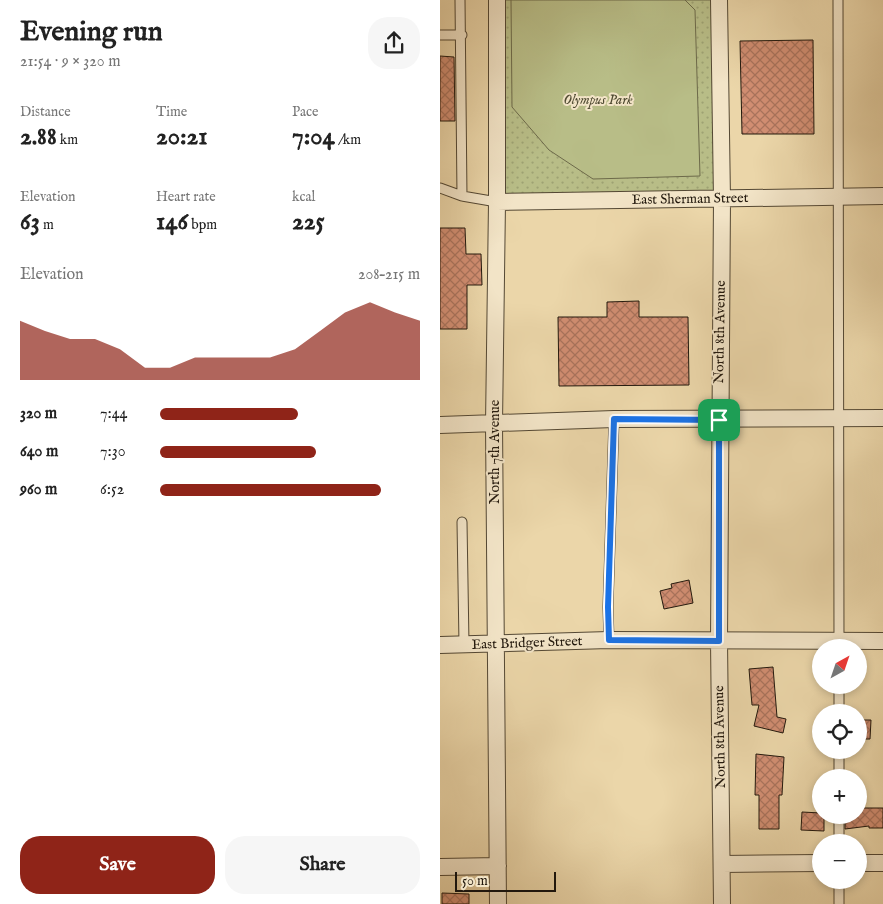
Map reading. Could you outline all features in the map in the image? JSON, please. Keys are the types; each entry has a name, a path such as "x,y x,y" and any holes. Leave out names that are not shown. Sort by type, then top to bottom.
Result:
{"street":[{"name":"North 7th Avenue","path":"496,0 497,202 494,424 498,904"},
{"name":"North 8th Avenue","path":"719,0 722,199 719,420 722,904"},
{"name":"East Sherman Street","path":"497,202 883,196"},
{"path":"440,425 614,419 883,418"},
{"name":"East Bridger Street","path":"440,645 609,640 812,643"},
{"name":"East Bridger Street","path":"868,642 883,641"},
{"path":"722,864 812,863"},
{"path":"867,863 883,863"},
{"path":"440,867 498,866"}],"lane":[{"path":"460,0 462,34 462,196"},
{"path":"838,0 839,639"},
{"path":"440,35 462,34"},
{"path":"440,188 462,196 497,202"},
{"path":"609,640 608,607 614,419"},
{"path":"462,522 464,644"},
{"path":"839,889 840,904"}],"green space":[{"name":"Olympus Park","path":"497,0 719,0 722,199 497,202"},
{"name":"Olympus Park","path":"511,0 685,0 695,10 700,176 593,179 549,150 512,107"}],"building":[{"path":"813,40 814,134 742,134 740,41"},
{"path":"440,56 454,57 455,121 440,121"},
{"path":"440,228 465,228 466,254 481,254 482,285 467,285 467,329 440,329"},
{"path":"639,301 639,317 688,317 689,385 559,386 558,317 607,317 607,302"},
{"path":"689,580 693,603 664,609 660,591 672,588 671,584"},
{"path":"773,667 777,717 786,719 783,733 754,726 759,705 752,705 749,669"},
{"path":"867,720 871,720 870,739 867,739"},
{"path":"756,754 784,757 782,795 779,795 779,829 759,829 759,795 755,795"},
{"path":"867,808 883,808 883,828 869,828 869,826 845,829 845,824 867,824"},
{"path":"802,812 812,813 812,824 824,824 824,831 801,830"},
{"path":"442,893 469,894 469,904 442,904"}],"route":[{"path":"614,419 719,420 719,641 609,640 608,607 614,419"}]}
